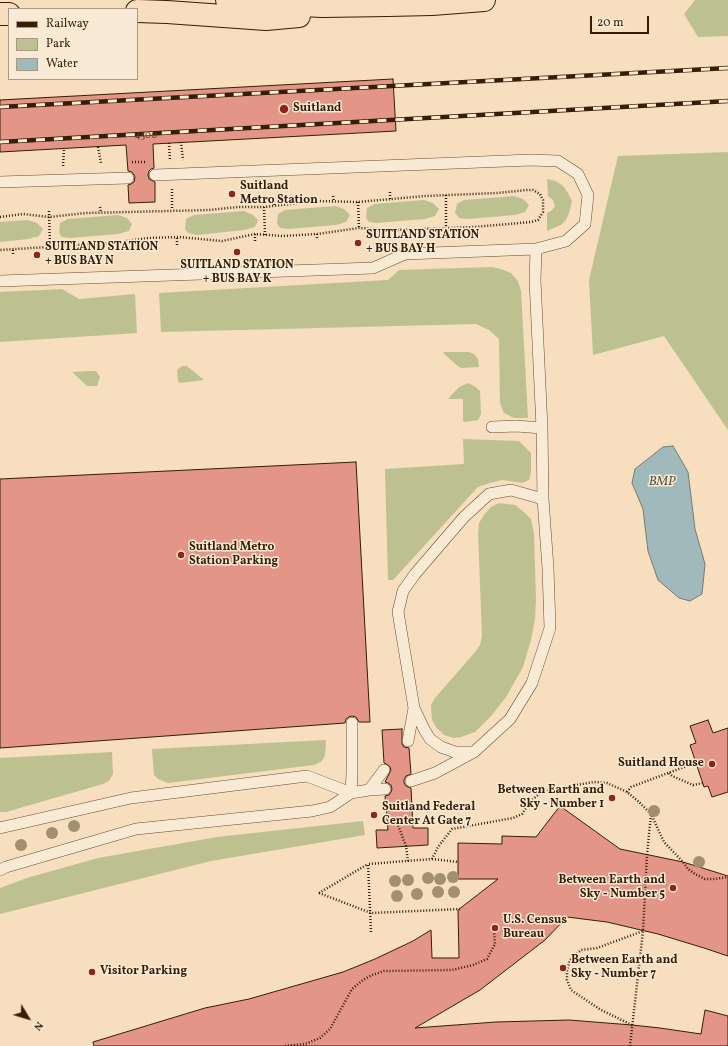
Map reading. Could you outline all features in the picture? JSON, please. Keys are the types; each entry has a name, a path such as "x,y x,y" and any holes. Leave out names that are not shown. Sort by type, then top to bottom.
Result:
{"highway":[{"path":"227,0 322,6 388,5 484,0"},
{"path":"138,11 266,19 388,5"}],"lane":[{"path":"0,280 373,268 405,254 536,248 566,241 584,224 588,195 578,174 558,162 531,160 155,175"},
{"path":"0,182 128,178"},
{"path":"411,780 435,773 474,752 510,720 532,683 550,628 548,568 543,499 542,428 535,280 536,248"},
{"path":"492,427 516,426 542,428"},
{"path":"474,752 455,752 441,747 430,739 414,708 398,612 403,591 415,574 464,517 490,494 511,490 543,499"},
{"path":"408,741 414,708"},
{"path":"351,793 352,723"},
{"path":"369,790 384,770"},
{"path":"0,828 131,798 307,776 351,793"},
{"path":"0,870 136,829 312,811 330,807 351,793 385,789"}],"path":[{"path":"181,142 183,160"},
{"path":"169,143 170,161"},
{"path":"98,146 101,164"},
{"path":"63,166 64,148"},
{"path":"172,189 172,210"},
{"path":"0,218 23,214 49,218 86,213 209,210 238,207 264,208 317,201 358,202 534,190 540,194 543,200 543,212 538,220 531,222 398,230 359,228 317,234 282,236 255,234 222,241 177,237 148,238 98,244 0,250"},
{"path":"390,192 390,199"},
{"path":"333,196 334,202"},
{"path":"446,196 446,228"},
{"path":"274,198 274,206"},
{"path":"358,202 359,228"},
{"path":"100,207 101,213"},
{"path":"264,208 265,235"},
{"path":"49,211 50,247"},
{"path":"376,229 376,235"},
{"path":"255,234 255,242"},
{"path":"317,234 317,239"},
{"path":"177,237 177,245"},
{"path":"98,244 98,250"},
{"path":"13,249 13,254"},
{"path":"627,792 631,787 692,764"},
{"path":"669,772 672,776 693,785 703,783"},
{"path":"432,859 438,847 452,829 513,818 522,814 530,802 540,793 558,788 594,782 607,783 627,792 640,802 651,814 664,842 694,874 705,879 728,877"},
{"path":"630,1046 643,930 651,814"},
{"path":"396,820 406,846 408,861"},
{"path":"458,862 432,859 368,864 319,894 370,913 460,909"},
{"path":"368,864 371,932"},
{"path":"285,1046 305,1044 320,1038 325,1034 330,1029 352,989 372,975 384,971 452,970 473,965 487,959 495,944 494,930"},
{"path":"632,1025 601,1010 571,990 567,980 567,970 570,960 581,950 597,948 643,930"}],"green space":[{"path":"695,0 728,0 728,36 698,37 684,14"},
{"path":"728,152 728,430 664,336 593,355 589,280 618,156"},
{"path":"547,179 556,181 563,186 572,201 566,220 561,225 547,231 547,213 555,206 553,200 548,196"},
{"path":"514,196 523,199 529,205 525,212 515,215 467,219 459,218 455,213 457,204 464,200"},
{"path":"424,200 433,203 439,209 435,216 425,219 377,223 369,222 366,218 367,208 374,204"},
{"path":"335,206 344,209 350,215 346,222 336,225 288,229 280,228 277,224 278,214 285,210"},
{"path":"244,211 253,215 258,220 255,227 244,230 197,235 188,233 185,229 186,219 194,215"},
{"path":"118,215 127,218 132,224 129,231 118,234 70,238 62,237 59,233 60,223 68,219"},
{"path":"28,220 37,223 43,229 39,236 28,239 0,242 0,222"},
{"path":"491,267 511,273 518,281 521,291 528,418 514,418 504,413 500,403 499,339 489,330 476,324 161,332 159,293 388,280 399,270"},
{"path":"62,289 79,299 135,294 137,333 0,342 0,292"},
{"path":"469,352 474,354 478,359 479,367 459,367 443,353"},
{"path":"182,366 187,366 204,380 180,383 178,381 177,370"},
{"path":"96,371 100,377 97,386 87,386 72,372"},
{"path":"468,383 480,391 481,414 478,420 465,422 463,421 463,399 448,399 459,387"},
{"path":"463,439 519,441 531,453 531,473 529,480 522,483 502,480 478,487 393,580 388,580 385,469 464,464"},
{"path":"499,503 515,505 531,519 534,534 536,600 535,619 531,640 523,667 506,697 492,715 475,732 454,738 444,735 436,727 432,720 431,705 435,698 480,645 482,636 478,533 479,523 491,507"},
{"path":"326,740 325,755 322,761 314,765 168,783 158,779 154,775 152,749"},
{"path":"112,752 113,774 109,781 6,812 0,812 0,758"},
{"path":"363,821 365,835 211,861 0,914 0,888 27,878 98,858 217,837"}],"water":[{"name":"BMP","path":"673,446 688,472 695,529 705,564 702,594 690,601 679,598 658,580 648,551 643,509 632,483 635,469 663,447"}],"building":[{"name":"Suitland","path":"393,79 396,131 153,144 154,168 149,171 148,175 149,179 155,182 155,202 129,203 128,185 134,182 135,177 132,172 128,171 126,145 0,152 0,100"},
{"name":"Suitland Metro Station Parking","path":"356,462 370,722 359,722 356,717 352,716 346,719 345,723 0,748 0,479"},
{"name":"Suitland House","path":"708,720 713,733 728,728 728,792 712,797 708,786 704,787 690,745 696,743 690,726"},
{"path":"402,729 402,744 404,747 409,748 411,774 406,776 404,783 406,786 411,788 413,828 428,828 428,845 377,848 376,830 388,830 385,796 389,795 392,789 391,785 385,782 391,770 388,765 384,763 382,730"},
{"name":"U.S. Census Bureau","path":"560,806 620,849 683,862 728,876 728,956 658,934 607,922 567,917 545,940 480,990 415,1028 496,1022 569,1020 632,1025 701,1034 705,1010 728,1016 728,1046 94,1046 93,1042 205,1008 249,999 343,972 413,941 431,930 432,958 459,958 458,910 498,879 458,879 458,843 502,844 502,836 536,837"}],"railway":[{"path":"0,107 728,68"},
{"path":"0,142 728,101"}],"place":[{"name":"Suitland","path":"284,109"},
{"name":"Suitland Metro Station","path":"232,194"},
{"name":"SUITLAND STATION + BUS BAY H","path":"358,243"},
{"name":"SUITLAND STATION + BUS BAY K","path":"237,252"},
{"name":"SUITLAND STATION + BUS BAY N","path":"37,255"},
{"name":"Suitland Metro Station Parking","path":"181,555"},
{"name":"Suitland House","path":"712,764"},
{"name":"Between Earth and Sky - Number 1","path":"612,798"},
{"name":"Suitland Federal Center At Gate 7","path":"374,815"},
{"name":"Between Earth and Sky - Number 5","path":"673,888"},
{"name":"U.S. Census Bureau","path":"495,928"},
{"name":"Between Earth and Sky - Number 7","path":"563,968"},
{"name":"Visitor Parking","path":"92,972"}]}
